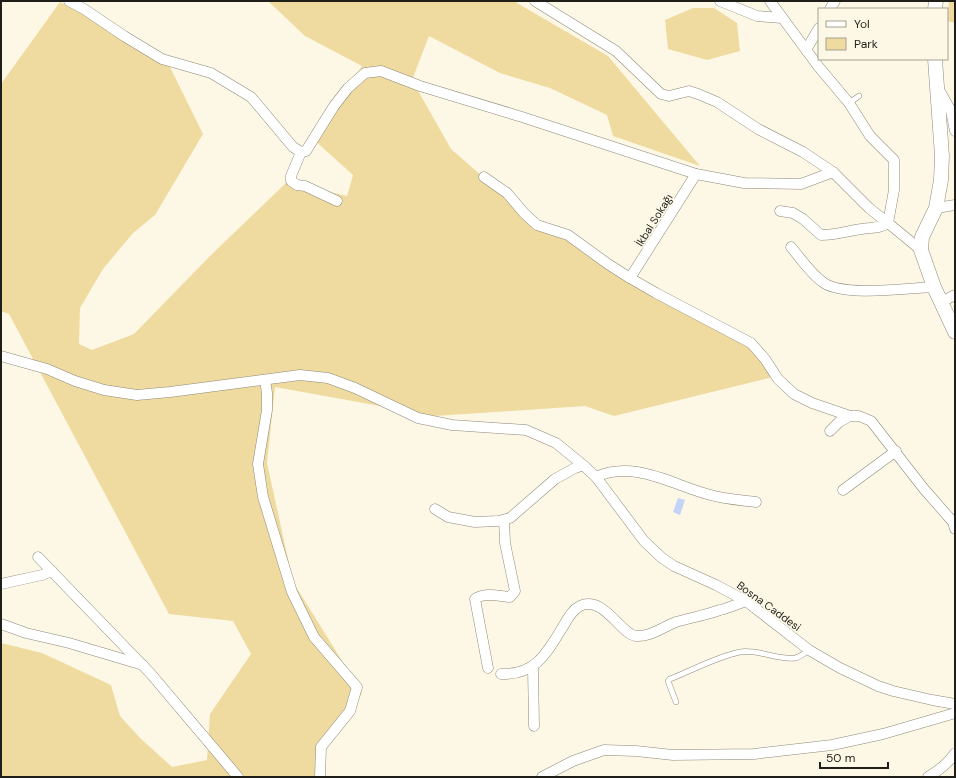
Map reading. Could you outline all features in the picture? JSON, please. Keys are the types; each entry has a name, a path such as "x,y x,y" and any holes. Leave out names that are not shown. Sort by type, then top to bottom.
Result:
{"main road":[{"path":"935,60 942,156 941,180 936,208 922,237 921,250 934,287 955,332"}],"street":[{"path":"69,1 162,59 211,73 251,97 292,147 301,152 306,151 334,106 348,88 365,73 381,71 420,86 522,117 696,174 744,183 801,184 833,172"},
{"path":"535,1 616,51 661,94 669,96 688,91 698,94 717,102 758,129 803,152 833,172 869,208 921,250"},
{"path":"720,1 757,16 782,18"},
{"path":"770,1 806,50 849,103 870,136 894,160 894,190 888,223 882,228 861,229 837,235 821,235 803,219 793,213 780,211"},
{"path":"806,50 818,30"},
{"path":"936,82 951,111 955,131"},
{"path":"301,152 291,176 291,181 297,185 305,186 337,200"},
{"name":"İkbal Sokağı","path":"630,278 696,174"},
{"path":"484,177 507,193 524,213 537,225 568,234 608,264 630,278 751,343 765,359 778,379 794,394 812,403 850,416 859,416 872,421 924,489 954,524"},
{"path":"936,208 955,205"},
{"path":"791,247 815,275 825,284 838,288 852,291 934,287"},
{"path":"941,302 955,295"},
{"name":"Bosna Caddesi","path":"1,356 104,390 137,395 300,375 328,378 355,388 418,418 452,425 526,430 556,443 583,465 596,477 628,522 652,550 674,566 716,585 746,601 809,650 840,668 878,686 912,696 955,704"},
{"path":"265,380 267,410 258,464 265,504 292,592 314,637 357,687 350,711 321,747 320,777"},
{"path":"830,431 839,422 850,416"},
{"path":"843,490 896,451"},
{"path":"435,509 456,520 498,522 510,518 555,479 583,465"},
{"path":"596,477 617,472 646,473 719,498 756,502"},
{"path":"488,668 475,600 479,597 494,595 510,597 515,591 505,543 504,520"},
{"path":"38,557 143,665 238,777"},
{"path":"1,584 42,575 52,571"},
{"path":"501,674 513,674 533,667 543,656 571,614 579,606 597,606 608,613 630,635 637,636 648,634 675,623 720,611 746,601"},
{"path":"1,624 26,633 69,643 143,665"},
{"path":"533,667 534,726"},
{"path":"542,777 573,761 604,750 636,751 673,755 754,754 832,745 883,734 955,713"},
{"path":"932,776 945,765 955,753"}],"lane":[{"path":"849,103 859,96"},
{"path":"676,702 668,681 705,664 740,652 752,651 775,656 795,658 809,650"}],"green space":[{"path":"268,1 516,1 517,3 608,56 700,166 613,136 607,115 550,88 500,73 429,36 412,80 451,149 529,217 746,343 777,376 614,416 585,406 435,416 275,387 267,463 293,582 362,693 323,751 321,777 1,777 1,643 42,653 111,685 120,716 140,738 172,767 207,760 210,714 251,654 233,621 169,614 9,314 1,311 1,84 60,2 166,59 203,134 155,215 133,233 103,269 80,308 79,344 92,350 134,334 210,256 287,182 347,196 353,175 313,139 362,66 305,36"},
{"path":"949,1 955,1 955,23 948,21"},
{"path":"693,8 714,8 737,23 740,51 707,60 668,49 665,20"}],"water":[{"path":"678,498 685,500 680,515 673,512"}]}
